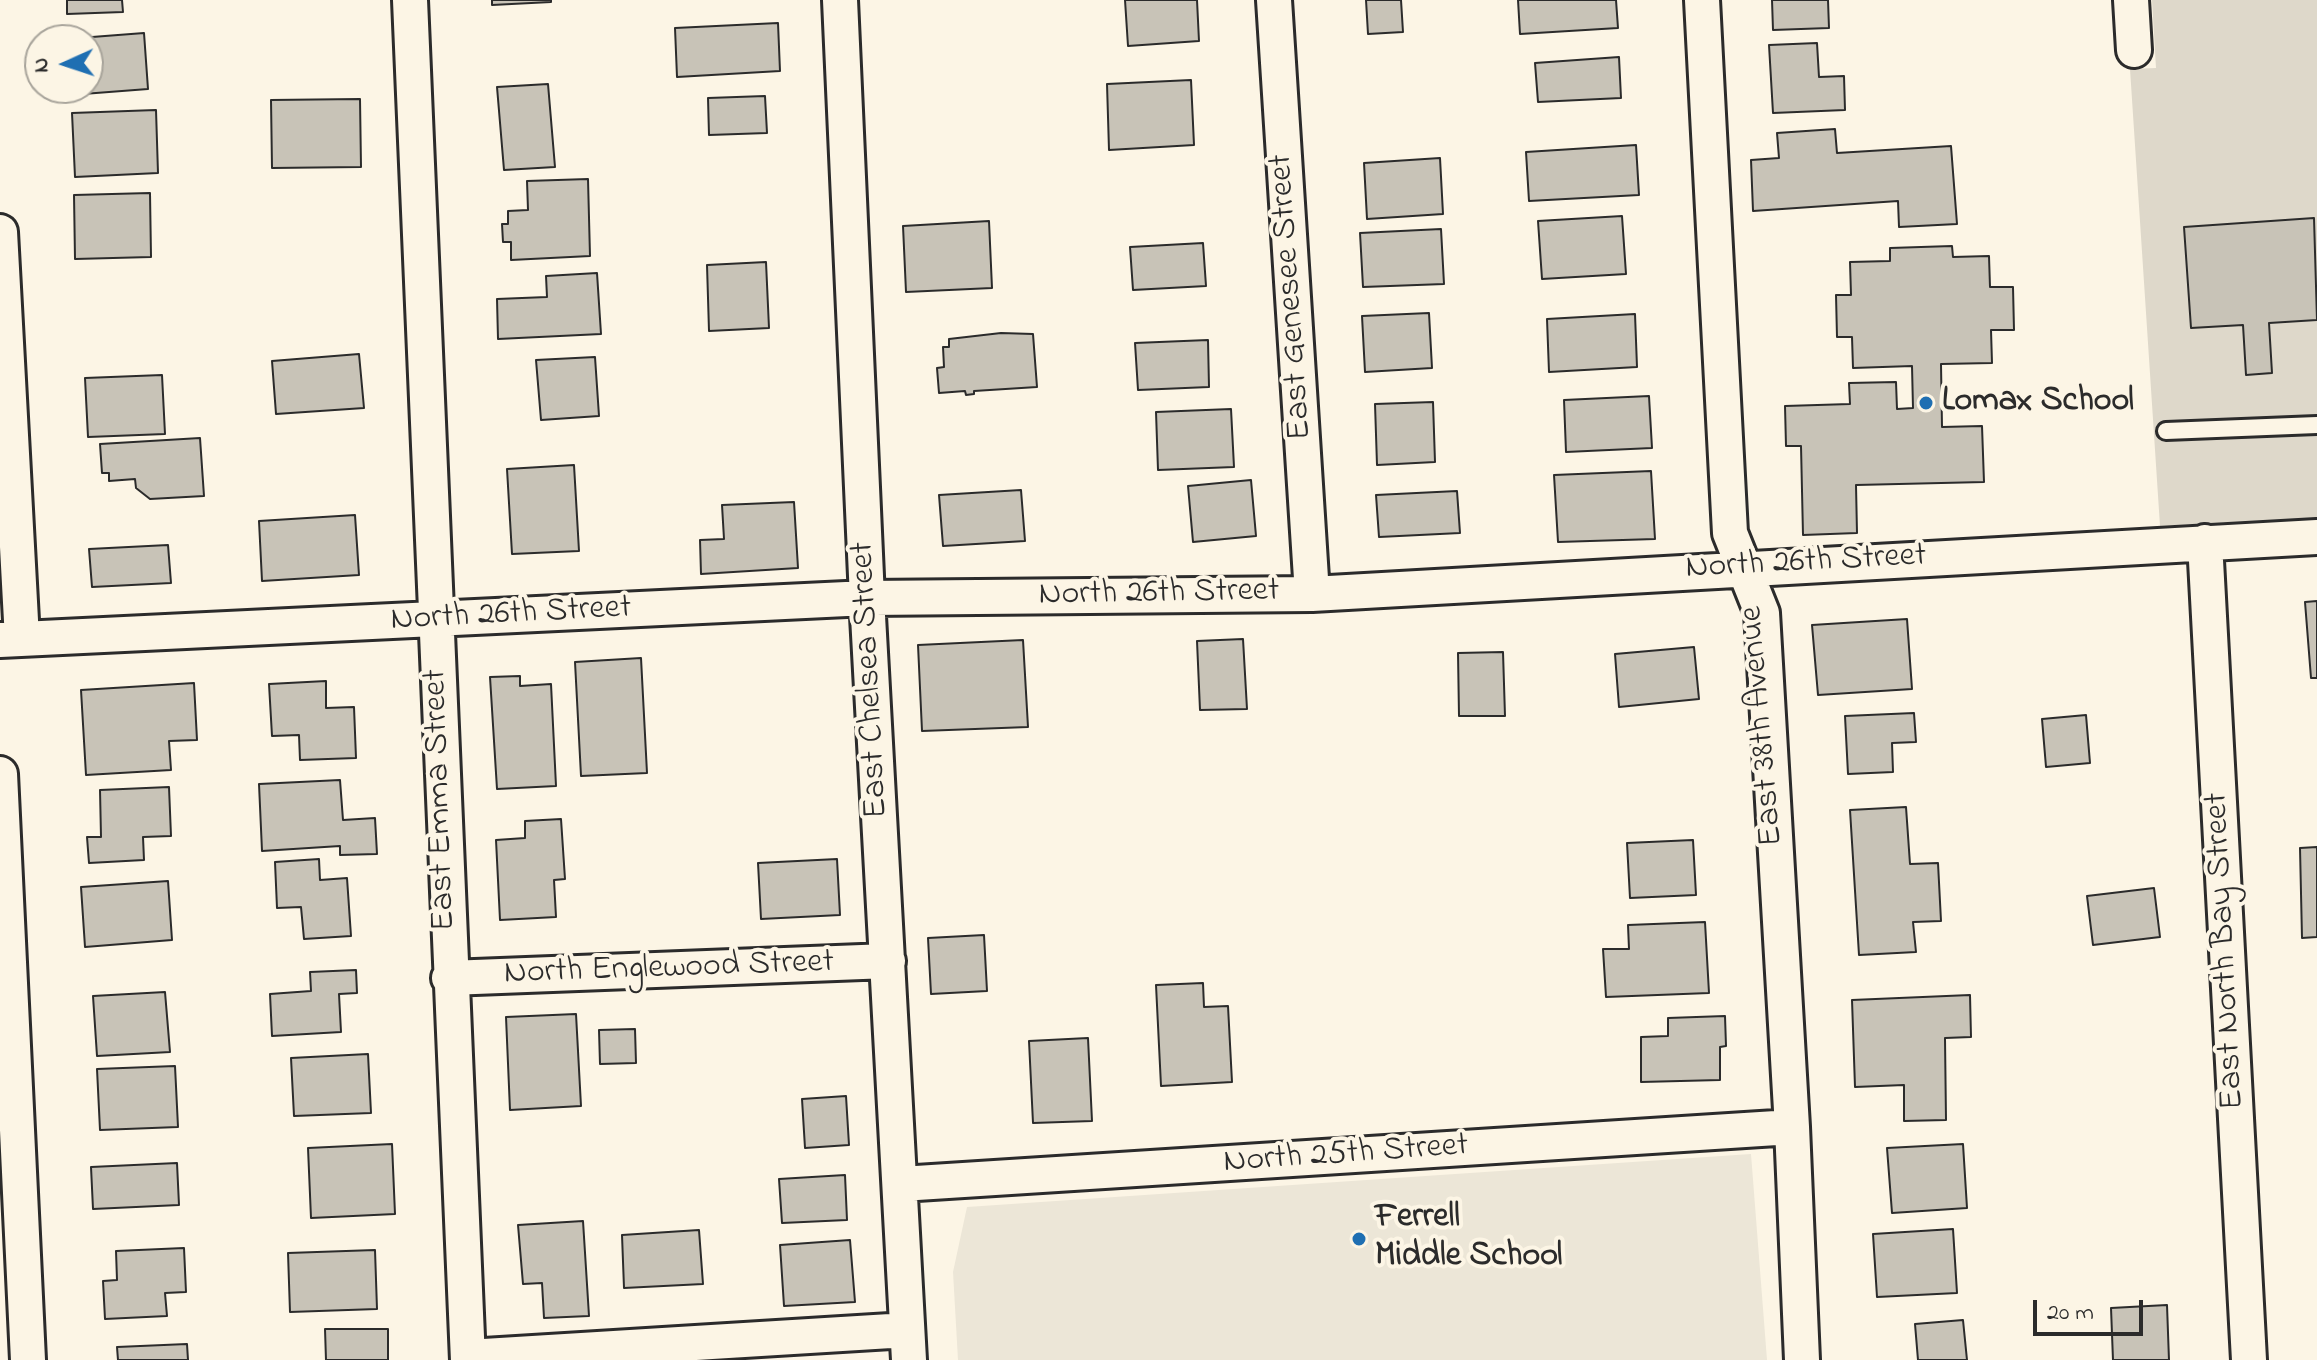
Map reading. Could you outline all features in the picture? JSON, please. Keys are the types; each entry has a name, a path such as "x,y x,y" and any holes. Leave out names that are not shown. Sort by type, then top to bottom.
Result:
{"street":[{"name":"East Emma Street","path":"410,0 449,978 468,1358"},
{"name":"East Chelsea Street","path":"840,0 867,598 908,1345"},
{"name":"East Genesee Street","path":"1274,0 1312,594"},
{"name":"East 38th Avenue","path":"1702,0 1730,533 1762,613 1792,1127 1802,1360"},
{"path":"2131,0 2134,50"},
{"path":"0,232 11,639"},
{"name":"North 26th Street","path":"11,639 867,598 1312,594 1744,567 2317,537"},
{"name":"East North Bay Street","path":"2205,542 2249,1360"},
{"path":"0,774 28,1360"},
{"name":"North Englewood Street","path":"449,978 888,961"},
{"name":"North 25th Street","path":"901,1184 1792,1127"},
{"path":"468,1358 908,1345"}],"lane":[{"path":"2166,431 2317,425"}],"shaded area":[{"path":"2152,0 2317,0 2317,518 2160,526 2130,69 2156,68"},
{"name":"Ferrell Middle School","path":"1751,1154 1767,1360 958,1360 953,1272 967,1207"}],"building":[{"path":"67,0 122,0 123,12 67,14"},
{"path":"492,0 551,0 551,2 492,5"},
{"path":"1125,0 1197,0 1199,41 1128,46"},
{"path":"1366,0 1401,0 1403,32 1368,34"},
{"path":"1518,0 1616,0 1618,28 1520,34"},
{"path":"1772,0 1828,0 1829,28 1773,30"},
{"path":"778,23 780,71 677,77 675,28"},
{"path":"144,33 148,89 104,92 104,36"},
{"path":"1817,43 1819,77 1844,76 1845,110 1773,113 1769,45"},
{"path":"1619,57 1621,98 1538,102 1535,63"},
{"path":"1191,80 1194,145 1109,150 1107,84"},
{"path":"548,84 555,167 504,170 497,87"},
{"path":"765,96 767,133 709,135 708,98"},
{"path":"360,99 361,167 272,168 271,100"},
{"path":"156,110 158,173 75,177 72,113"},
{"path":"1835,129 1837,153 1951,146 1957,224 1899,227 1898,201 1753,211 1751,160 1779,158 1777,133"},
{"path":"1636,145 1639,195 1529,201 1526,152"},
{"path":"1440,158 1443,214 1367,219 1364,163"},
{"path":"588,179 590,256 511,260 511,242 503,242 502,224 508,224 508,211 528,210 527,181"},
{"path":"150,193 151,257 75,259 74,195"},
{"path":"1622,216 1626,274 1542,279 1538,221"},
{"path":"2314,218 2317,320 2269,323 2272,373 2246,375 2243,325 2191,328 2184,227"},
{"path":"989,221 992,288 906,292 903,226"},
{"path":"1441,229 1444,284 1363,287 1360,233"},
{"path":"1203,243 1206,286 1133,290 1130,247"},
{"path":"1952,246 1953,257 1989,256 1990,287 2013,287 2014,330 1991,330 1992,363 1941,364 1942,427 1982,426 1984,482 1856,485 1857,533 1803,535 1801,446 1786,446 1785,406 1850,404 1849,383 1896,382 1897,409 1913,408 1912,366 1853,368 1852,337 1837,337 1836,295 1851,295 1850,262 1890,261 1890,248"},
{"path":"766,262 769,328 709,331 707,265"},
{"path":"597,273 601,334 498,339 497,299 547,297 546,276"},
{"path":"1429,313 1432,368 1365,372 1362,316"},
{"path":"1635,314 1637,367 1549,372 1547,319"},
{"path":"1001,333 1033,334 1037,387 974,391 974,394 966,395 965,391 939,393 937,368 944,367 943,347 949,347 949,339"},
{"path":"1208,340 1209,387 1138,390 1135,343"},
{"path":"359,354 364,408 276,414 272,361"},
{"path":"595,357 599,416 541,420 536,360"},
{"path":"162,375 165,434 88,437 85,378"},
{"path":"1649,396 1652,448 1566,452 1564,400"},
{"path":"1433,402 1435,462 1377,465 1375,404"},
{"path":"1231,409 1234,467 1158,470 1156,412"},
{"path":"200,438 204,496 150,499 136,488 135,479 109,481 109,473 102,473 100,444"},
{"path":"574,465 579,551 512,554 507,469"},
{"path":"1651,471 1655,539 1558,542 1554,475"},
{"path":"1251,480 1256,536 1193,542 1188,486"},
{"path":"1021,490 1025,541 943,546 939,495"},
{"path":"1457,491 1460,533 1379,537 1376,495"},
{"path":"794,502 798,568 701,574 700,540 724,539 722,505"},
{"path":"355,515 359,575 262,581 259,521"},
{"path":"168,545 171,583 92,587 89,549"},
{"path":"2317,601 2317,678 2311,678 2305,602"},
{"path":"1907,619 1912,689 1818,695 1812,625"},
{"path":"1243,639 1247,709 1200,710 1197,641"},
{"path":"1023,640 1028,727 922,731 918,645"},
{"path":"1694,647 1699,699 1619,707 1615,654"},
{"path":"1503,652 1505,716 1459,716 1458,653"},
{"path":"641,658 647,773 581,776 575,662"},
{"path":"520,676 520,686 551,684 556,786 497,789 490,677"},
{"path":"326,681 326,708 354,707 356,758 300,760 299,735 272,736 269,684"},
{"path":"194,683 197,740 169,741 171,770 86,775 81,690"},
{"path":"1914,713 1916,742 1892,743 1893,772 1848,774 1845,716"},
{"path":"2086,715 2090,763 2046,767 2042,719"},
{"path":"340,780 343,820 375,818 377,854 340,855 340,846 262,851 259,784"},
{"path":"169,787 171,836 143,837 144,860 89,863 87,837 101,837 100,790"},
{"path":"1906,807 1910,864 1938,863 1941,921 1913,922 1916,952 1859,955 1850,810"},
{"path":"561,819 565,879 554,880 556,917 500,920 496,840 525,838 525,821"},
{"path":"1693,840 1696,895 1630,898 1627,843"},
{"path":"2317,847 2317,937 2302,938 2300,848"},
{"path":"319,859 320,880 347,878 351,936 304,939 301,907 277,908 275,862"},
{"path":"837,859 840,915 761,919 758,863"},
{"path":"168,881 172,940 85,947 81,887"},
{"path":"2154,888 2160,937 2093,945 2087,896"},
{"path":"1705,922 1709,993 1606,997 1603,949 1629,949 1628,925"},
{"path":"984,935 987,991 931,994 928,938"},
{"path":"356,970 357,993 339,994 341,1032 272,1036 270,994 311,991 310,972"},
{"path":"1203,983 1204,1007 1228,1006 1232,1082 1161,1086 1156,985"},
{"path":"165,992 170,1052 97,1056 93,996"},
{"path":"1970,995 1971,1037 1945,1038 1946,1120 1904,1121 1904,1085 1855,1087 1852,1000"},
{"path":"576,1014 581,1106 510,1110 506,1017"},
{"path":"1725,1016 1726,1046 1720,1047 1720,1080 1641,1082 1641,1037 1668,1036 1668,1018"},
{"path":"635,1029 636,1063 600,1064 599,1030"},
{"path":"1088,1038 1092,1121 1033,1123 1029,1041"},
{"path":"368,1054 371,1113 294,1116 291,1058"},
{"path":"175,1066 178,1127 100,1130 97,1069"},
{"path":"846,1096 849,1145 805,1148 802,1099"},
{"path":"392,1144 395,1214 311,1218 308,1148"},
{"path":"1963,1144 1967,1208 1892,1213 1887,1148"},
{"path":"177,1163 179,1205 93,1209 91,1167"},
{"path":"845,1175 847,1220 782,1223 779,1179"},
{"path":"583,1221 589,1316 544,1318 542,1283 523,1284 518,1225"},
{"path":"1953,1229 1957,1293 1877,1297 1873,1234"},
{"path":"699,1230 703,1284 624,1288 622,1235"},
{"path":"850,1240 855,1302 784,1306 780,1245"},
{"path":"184,1248 186,1292 165,1293 167,1316 105,1319 103,1281 117,1280 116,1251"},
{"path":"375,1250 377,1309 290,1312 288,1253"},
{"path":"2167,1305 2169,1360 2113,1360 2111,1308"},
{"path":"1963,1320 1967,1360 1918,1360 1915,1324"},
{"path":"325,1329 388,1329 388,1360 326,1360"},
{"path":"187,1344 188,1360 118,1360 117,1347"}],"place":[{"name":"Lomax School","path":"1926,403"},
{"name":"Ferrell Middle School","path":"1359,1239"}]}
